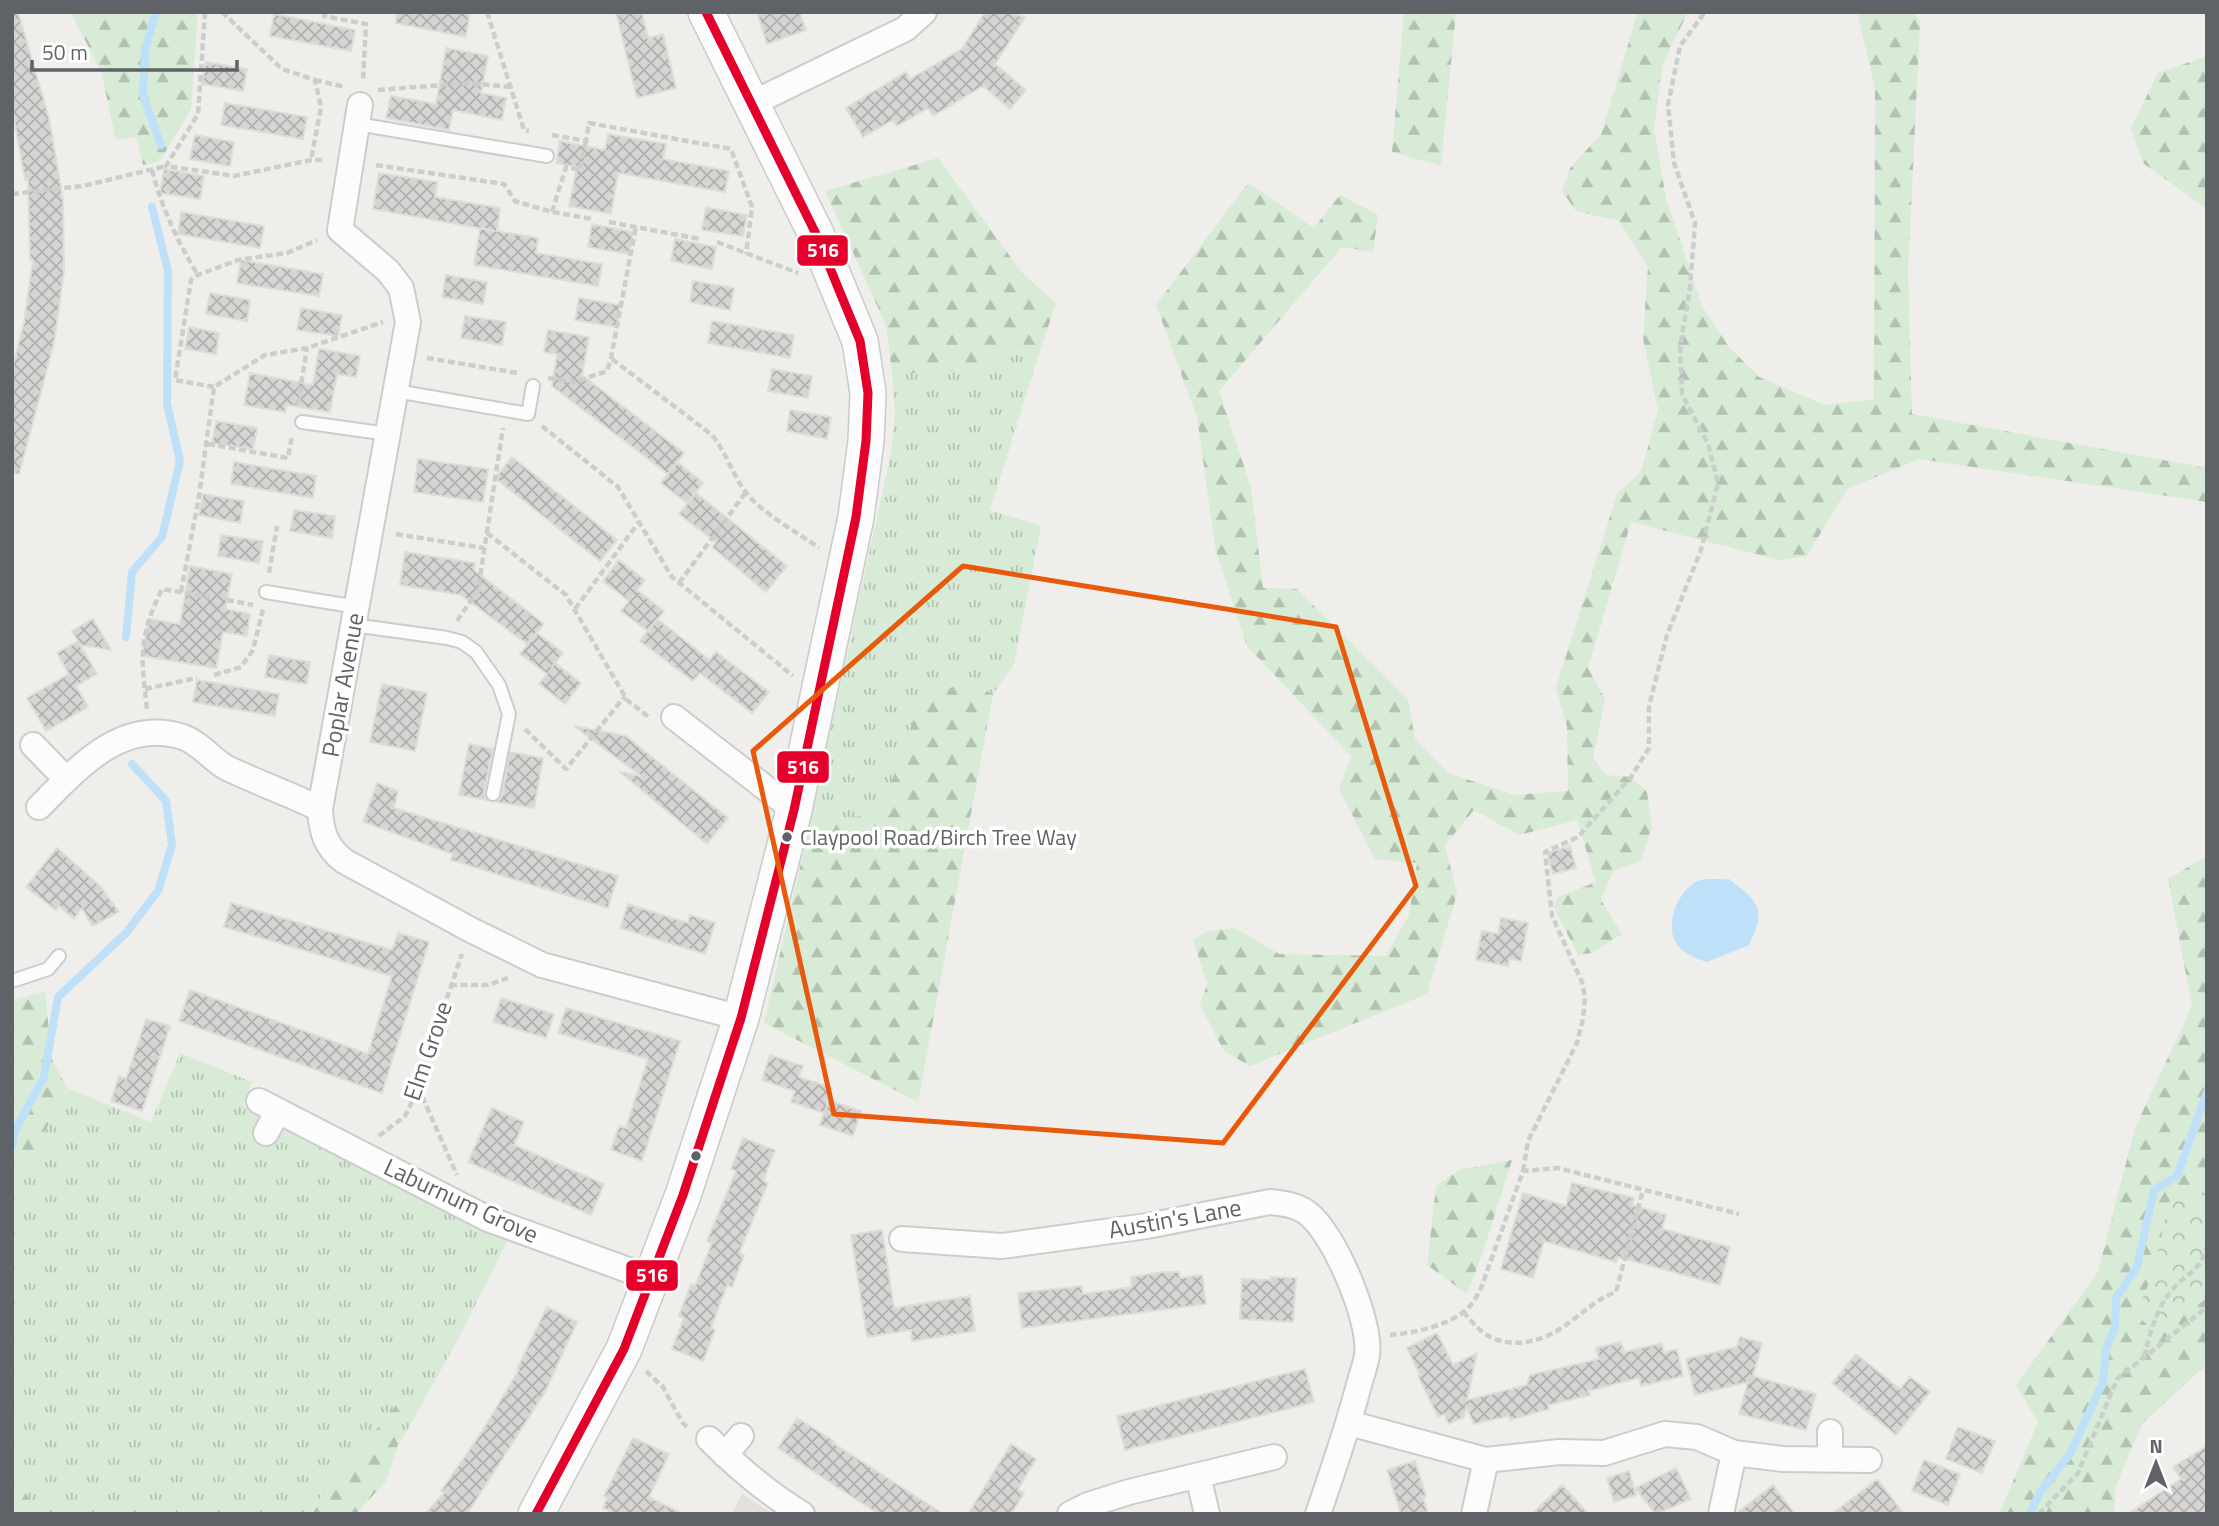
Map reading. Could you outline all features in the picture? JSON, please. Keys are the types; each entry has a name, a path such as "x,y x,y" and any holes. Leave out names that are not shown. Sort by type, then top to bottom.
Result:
{"street":[{"path":"536,1514 624,1349 683,1195 741,1018 794,810 857,505 866,441 868,393 860,341 840,288 753,103 706,12"},
{"path":"753,103 905,29 924,12"},
{"path":"340,230 360,107"},
{"name":"Poplar Avenue","path":"340,230 388,271 401,288 408,322 320,809 325,841 344,861 542,965 741,1018"},
{"path":"674,718 794,810"},
{"path":"39,807 82,763 123,739 150,731 186,738 225,767 320,809"},
{"path":"33,745 66,779"},
{"name":"Laburnum Grove","path":"266,1133 268,1106 472,1211 519,1232 650,1278"},
{"name":"Austin's Lane","path":"902,1239 1002,1246 1147,1226 1270,1202 1288,1204 1306,1212 1320,1226 1338,1252 1368,1336 1367,1356 1349,1423 1318,1514"},
{"path":"1349,1423 1486,1460 1559,1452 1604,1453 1665,1434 1697,1437 1734,1453 1783,1459 1870,1460"},
{"path":"1830,1432 1830,1460"},
{"path":"725,1443 787,1505 802,1514"},
{"path":"1721,1514 1734,1453"},
{"path":"1070,1514 1088,1505 1129,1492 1274,1457"},
{"path":"1475,1514 1486,1460"},
{"path":"1198,1476 1207,1514"}],"lane":[{"path":"360,107 547,156"},
{"path":"396,391 528,414 534,381"},
{"path":"302,422 388,434"},
{"path":"266,592 462,642 475,652 499,685 509,714 493,794"},
{"path":"12,981 48,969 59,956"}],"path":[{"path":"166,166 198,114 205,12"},
{"path":"222,12 282,69 315,80 360,107 469,83 511,87"},
{"path":"325,12 324,16 366,24 360,107"},
{"path":"487,12 524,130 537,132"},
{"path":"1368,1336 1403,1334 1451,1320 1463,1312 1480,1291 1523,1171 1528,1141 1577,1043 1583,1019 1583,982 1552,916 1545,852 1578,837 1631,777 1649,748 1649,706 1664,646 1701,550 1718,483 1708,443 1682,394 1680,347 1690,288 1695,223 1674,163 1668,105 1680,46 1705,12"},
{"path":"12,194 83,186 166,166 234,176 311,160 321,107 315,80"},
{"path":"552,212 566,167 580,170 589,123 731,149 752,207 746,254"},
{"path":"549,135 586,141"},
{"path":"352,161 504,184 515,201 552,212 593,219"},
{"path":"152,170 177,240 198,275"},
{"path":"609,222 701,239"},
{"path":"534,381 575,382 607,371 636,226"},
{"path":"340,230 287,253 238,260 191,280 175,380 214,387 265,355 307,348 351,335 407,312"},
{"path":"717,242 840,288"},
{"path":"297,409 307,348"},
{"path":"402,354 521,373"},
{"path":"611,358 712,435 753,501 845,566"},
{"path":"181,592 208,444 214,387"},
{"path":"447,638 478,590 506,410"},
{"path":"528,414 618,487 672,577 818,697"},
{"path":"208,444 288,458 293,433"},
{"path":"679,583 746,492"},
{"path":"575,610 639,522"},
{"path":"370,530 484,548"},
{"path":"487,533 566,595 625,696 657,723 674,718"},
{"path":"150,731 141,656 148,617 162,589 211,597"},
{"path":"227,600 264,607"},
{"path":"145,689 197,678"},
{"path":"509,714 566,769 625,696"},
{"name":"Elm Grove","path":"358,1152 405,1116 418,1086 450,985 471,930"},
{"path":"450,985 488,985 542,965"},
{"path":"418,1086 472,1211"},
{"path":"1523,1171 1558,1168 1739,1214"},
{"path":"1463,1312 1486,1334 1510,1343 1528,1341 1550,1335 1602,1297 1616,1292 1643,1190"},
{"path":"2143,1358 2153,1323 2172,1290 2200,1265 2207,1248"},
{"path":"2200,1265 2207,1269"},
{"path":"2039,1514 2078,1473 2118,1378 2207,1307"},
{"path":"624,1349 663,1387 682,1422 697,1437 725,1443"}],"highlighted area":[{"path":"963,566 1336,627 1416,886 1223,1143 834,1114 753,751"}],"shaded area":[{"path":"742,1494 773,1514 732,1514"}],"green space":[{"path":"198,12 191,109 160,161 143,165 136,137 116,140 101,71 71,13"},
{"path":"1404,12 1456,12 1441,166 1392,152"},
{"path":"1638,12 1688,12 1662,66 1654,129 1666,198 1702,306 1729,347 1759,377 1825,405 1874,399 1875,88 1857,12 1914,12 1920,23 1908,270 1912,414 2207,468 2207,502 1919,459 1847,489 1807,556 1780,560 1631,522 1588,668 1605,699 1593,758 1606,775 1631,777 1647,792 1652,826 1641,861 1613,871 1601,900 1622,934 1591,953 1578,955 1554,907 1558,897 1596,882 1577,820 1519,835 1474,810 1445,845 1457,894 1427,994 1250,1066 1224,1051 1200,1005 1207,984 1193,939 1208,931 1235,928 1279,954 1386,956 1409,915 1417,863 1375,859 1339,789 1351,756 1247,646 1216,551 1197,417 1156,305 1248,183 1314,228 1340,195 1378,215 1373,252 1342,247 1219,391 1251,487 1263,588 1297,589 1408,699 1415,739 1448,773 1515,795 1568,791 1567,727 1556,688 1617,494 1641,472 1658,410 1643,338 1648,267 1619,221 1576,211 1562,191 1570,168 1601,134"},
{"path":"2207,56 2207,209 2143,163 2131,128 2158,73"},
{"path":"938,158 1023,274 1056,303 1038,357 1008,348 990,369 892,374 886,325 825,191"},
{"path":"1007,348 1038,357 990,510 1041,526 1014,664 993,694 966,681 920,702 881,815 811,820 891,453 895,413 892,374 990,369"},
{"path":"966,681 993,694 918,1102 764,1023 811,820 880,815 920,701"},
{"path":"2207,856 2207,1364 2142,1424 2115,1488 2114,1514 1999,1514 2038,1422 2016,1385 2098,1272 2135,1128 2192,1006 2168,879"},
{"path":"45,992 52,1059 67,1088 12,1196 12,1000"},
{"path":"180,1053 252,1082 243,1106 260,1114 254,1136 270,1144 285,1127 509,1238 456,1343 397,1448 406,1394 307,1514 38,1514 12,1469 12,1196 67,1088 151,1122"},
{"path":"1512,1160 1467,1294 1427,1265 1436,1186 1459,1170"},
{"path":"2171,1195 2207,1195 2207,1298 2158,1334 2136,1315 2153,1273"},
{"path":"407,1392 397,1448 386,1481 356,1514 307,1514"},
{"path":"12,1469 38,1514 12,1514"}],"water":[{"path":"1704,879 1729,879 1753,900 1757,907 1758,923 1749,945 1707,962 1681,949 1675,941 1672,933 1673,914 1681,897 1693,884"}],"building":[{"path":"18,12 49,118 63,199 64,271 54,343 19,474 12,473 12,369 24,323 33,260 30,260 28,179 25,180 12,107 12,13"},
{"path":"397,12 470,12 466,37 396,23"},
{"path":"616,12 642,12 648,38 663,34 676,88 637,98"},
{"path":"757,12 799,12 806,30 767,44"},
{"path":"985,12 1005,12 1025,17 995,64 1026,90 1010,109 983,86 933,116 928,108 897,126 893,120 863,137 846,108 906,72 910,79 962,49"},
{"path":"274,14 355,30 351,51 270,36"},
{"path":"446,48 488,56 481,93 506,98 502,120 453,110 449,130 386,118 391,96 436,104"},
{"path":"206,62 247,69 243,91 202,84"},
{"path":"225,103 307,117 303,139 221,125"},
{"path":"608,134 666,144 663,159 729,171 725,192 618,173 611,214 569,206 577,167 556,163 560,141 605,150"},
{"path":"195,135 234,142 230,166 190,159"},
{"path":"164,169 204,176 200,199 160,193"},
{"path":"379,173 437,182 435,197 500,208 497,231 538,238 536,253 602,264 598,286 474,265 480,228 373,209"},
{"path":"706,207 747,215 743,236 702,230"},
{"path":"181,212 264,226 260,248 178,234"},
{"path":"592,224 633,232 629,254 588,247"},
{"path":"675,239 716,247 712,269 671,261"},
{"path":"241,260 323,274 319,296 237,283"},
{"path":"446,275 487,282 483,304 442,297"},
{"path":"693,281 734,288 730,310 690,302"},
{"path":"210,293 250,300 247,321 206,314"},
{"path":"579,298 620,305 617,327 575,320"},
{"path":"301,308 342,315 338,336 297,330"},
{"path":"465,316 506,322 502,345 461,338"},
{"path":"712,321 794,335 790,358 708,343"},
{"path":"189,327 219,333 216,354 185,349"},
{"path":"548,330 589,337 582,375 684,453 668,474 552,386 557,354 544,352"},
{"path":"319,349 360,356 356,377 337,374 330,412 287,405 285,412 244,405 250,373 313,385"},
{"path":"772,369 812,376 808,398 768,391"},
{"path":"790,410 831,417 827,439 787,431"},
{"path":"216,421 257,428 253,449 212,443"},
{"path":"512,457 617,540 600,561 495,478"},
{"path":"418,459 488,469 483,502 414,492"},
{"path":"234,462 316,476 313,498 231,484"},
{"path":"677,462 703,483 687,503 661,483"},
{"path":"696,493 787,566 766,592 712,547 716,542 679,514"},
{"path":"203,494 244,501 240,523 199,515"},
{"path":"294,510 335,516 332,538 290,531"},
{"path":"221,535 263,541 259,563 218,556"},
{"path":"405,552 475,563 474,570 544,624 527,644 461,595 400,585"},
{"path":"619,560 645,580 637,590 664,611 648,631 621,611 629,601 603,581"},
{"path":"190,566 232,574 225,609 250,614 247,636 223,632 216,668 142,656 149,619 180,624"},
{"path":"93,619 111,650 80,645 97,674 76,686 88,707 46,731 27,698 69,674 57,653 78,641 72,631"},
{"path":"657,619 710,660 716,652 769,692 752,713 700,673 693,681 640,641"},
{"path":"537,633 563,653 555,663 581,683 565,704 539,684 547,674 520,654"},
{"path":"269,655 310,662 307,684 265,677"},
{"path":"197,680 279,694 275,716 193,702"},
{"path":"382,684 427,693 415,751 370,742"},
{"path":"574,726 626,736 728,818 707,844 620,772 641,776"},
{"path":"469,744 493,749 484,792 487,800 459,795"},
{"path":"510,752 543,758 534,808 497,802 502,796"},
{"path":"377,783 398,791 394,808 618,876 608,908 451,860 453,854 363,822"},
{"path":"1570,846 1576,868 1553,874 1547,853"},
{"path":"57,848 100,886 119,912 92,926 82,908 74,919 59,906 56,910 26,887"},
{"path":"231,903 392,950 398,933 429,942 382,1093 179,1021 190,990 368,1054 392,976 224,927"},
{"path":"628,904 688,923 690,915 715,923 705,954 620,928"},
{"path":"1501,918 1528,923 1521,961 1509,959 1508,966 1476,960 1482,931 1498,934"},
{"path":"501,998 554,1014 546,1038 493,1022"},
{"path":"566,1008 680,1041 642,1161 611,1150 619,1126 626,1128 648,1059 558,1033"},
{"path":"146,1019 170,1026 142,1111 111,1101 119,1076 126,1079"},
{"path":"770,1055 803,1066 799,1077 832,1088 829,1100 861,1111 853,1136 820,1125 824,1113 791,1102 795,1091 762,1080"},
{"path":"492,1108 524,1122 514,1145 604,1184 591,1215 468,1162"},
{"path":"743,1138 775,1150 763,1181 768,1183 739,1253 744,1255 732,1287 727,1285 711,1328 715,1330 703,1361 672,1349 684,1318 679,1316 691,1284 695,1286 712,1243 707,1241 736,1171 731,1169"},
{"path":"1572,1183 1634,1198 1632,1205 1666,1215 1662,1229 1730,1247 1720,1285 1618,1257 1616,1262 1544,1241 1533,1278 1501,1269 1523,1193 1566,1206"},
{"path":"882,1230 894,1308 970,1296 975,1331 912,1341 911,1330 867,1337 851,1235"},
{"path":"1179,1272 1180,1278 1202,1275 1206,1304 1022,1328 1018,1293 1082,1286 1083,1294 1132,1287 1131,1277"},
{"path":"1271,1277 1296,1278 1293,1322 1240,1319 1242,1279 1271,1280"},
{"path":"547,1307 577,1322 545,1392 467,1514 425,1514 444,1493 441,1491 481,1433 519,1370 517,1369"},
{"path":"1437,1333 1453,1365 1477,1353 1467,1400 1527,1385 1530,1375 1599,1359 1596,1348 1621,1342 1624,1352 1662,1343 1664,1353 1677,1349 1683,1376 1641,1386 1639,1378 1588,1391 1590,1395 1548,1405 1549,1409 1510,1420 1509,1416 1474,1424 1466,1407 1464,1417 1449,1424 1444,1414 1438,1417 1407,1348"},
{"path":"1740,1337 1762,1343 1753,1376 1816,1394 1806,1430 1739,1414 1748,1382 1695,1395 1686,1359 1737,1347"},
{"path":"1856,1354 1900,1389 1910,1377 1930,1392 1896,1435 1832,1383"},
{"path":"1305,1369 1314,1402 1125,1450 1117,1416"},
{"path":"797,1418 943,1514 879,1514 834,1485 778,1448"},
{"path":"1958,1427 1995,1441 1982,1473 1946,1459"},
{"path":"633,1438 669,1454 649,1497 683,1514 616,1514 603,1508 607,1498 604,1496"},
{"path":"1011,1444 1036,1459 1018,1489 1024,1493 1011,1514 968,1514"},
{"path":"2207,1446 2207,1514 2128,1514 2181,1479 2173,1467"},
{"path":"1924,1460 1960,1474 1948,1505 1912,1491"},
{"path":"1415,1461 1426,1496 1423,1497 1428,1514 1401,1514 1387,1470"},
{"path":"1676,1468 1691,1499 1656,1514 1635,1488"},
{"path":"1629,1471 1636,1495 1614,1502 1607,1478"},
{"path":"1877,1479 1904,1514 1832,1514 1867,1487"},
{"path":"1562,1485 1589,1514 1532,1514"},
{"path":"1773,1485 1795,1514 1736,1514 1737,1513"}],"waterway":[{"path":"156,12 145,49 143,95 161,145"},
{"path":"126,637 132,572 162,537 180,461 167,404 168,271 152,207"},
{"path":"12,1145 15,1131 44,1077 58,997 126,933 158,891 172,845 166,801 132,764"},
{"path":"2029,1514 2040,1492 2070,1454 2103,1382 2106,1349 2115,1327 2116,1298 2137,1267 2154,1190 2177,1176 2207,1092"}],"transit line":[{"name":"516","path":"536,1514 624,1349 683,1195 741,1018 794,810 856,517 866,441 868,393 860,341 816,234 706,12"}],"place":[{"name":"Claypool Road/Birch Tree Way","path":"787,837"}]}
